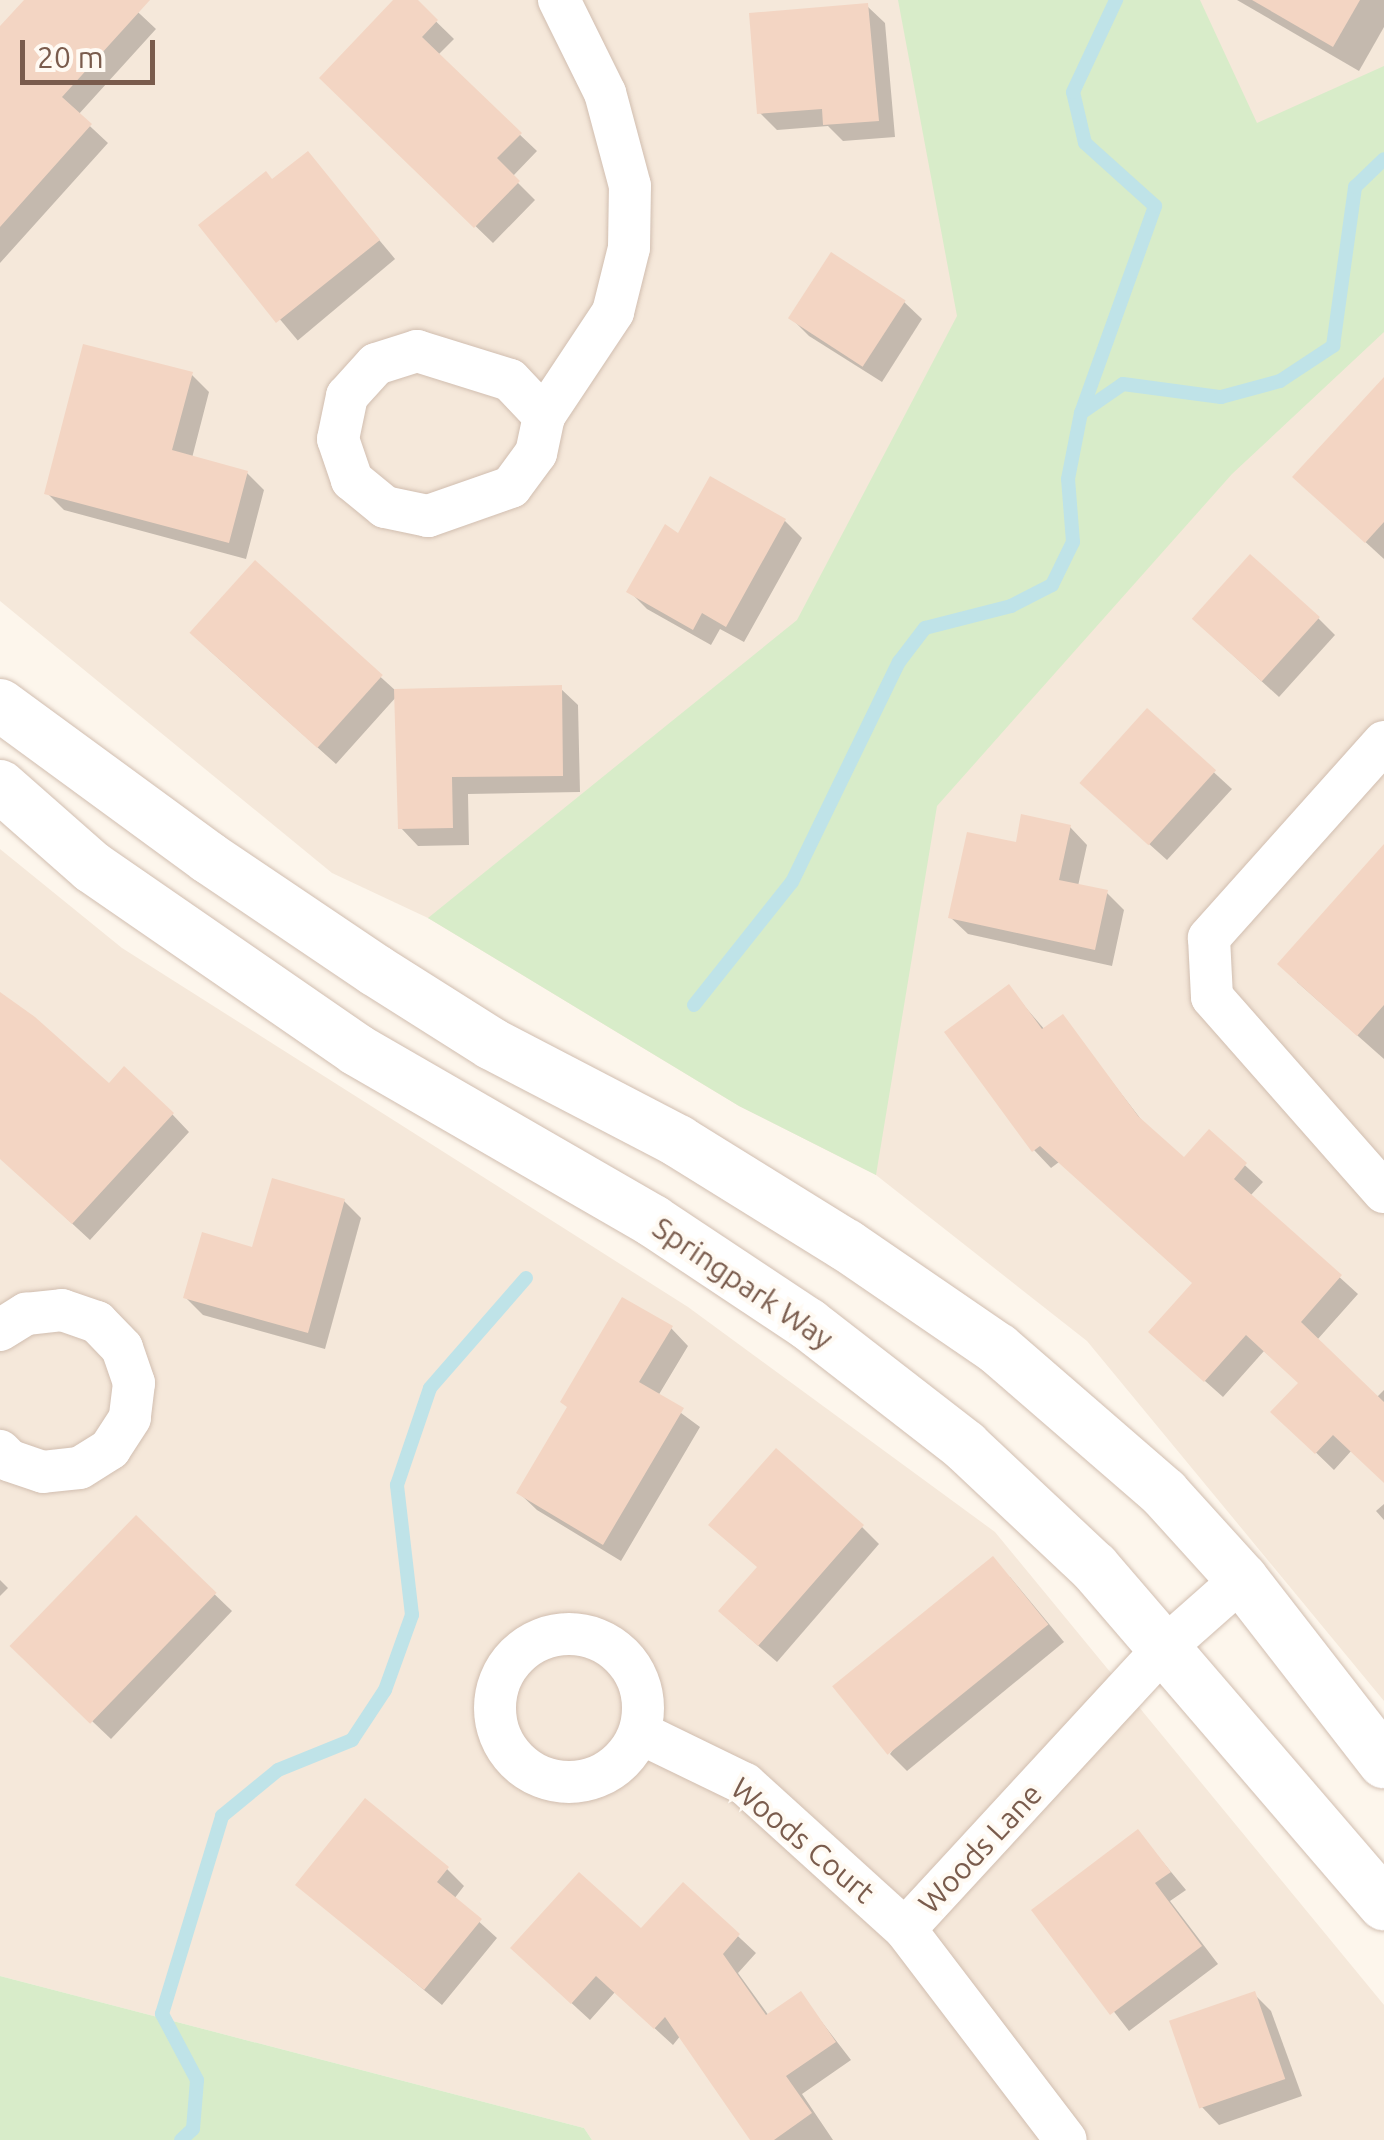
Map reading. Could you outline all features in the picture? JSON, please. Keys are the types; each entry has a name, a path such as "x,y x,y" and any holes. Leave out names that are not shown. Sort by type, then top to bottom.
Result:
{"street":[{"path":"544,416 510,380 417,351 376,364 347,396 338,439 352,480 386,507 428,516 511,487 536,453 544,416 614,312 629,248 630,186 605,93 559,0"},
{"path":"0,705 209,858 392,980 492,1044 678,1141 846,1245 998,1349 1164,1493 1242,1578 1384,1762"},
{"path":"1384,742 1209,938 1212,997 1384,1192"},
{"name":"Springpark Way","path":"0,786 92,867 357,1050 653,1221 808,1324 965,1446 1094,1567 1384,1904"},
{"path":"0,1330 26,1314 62,1310 97,1322 122,1348 134,1383 130,1418 110,1449 79,1468 43,1472 9,1460 0,1451"},
{"name":"Woods Lane","path":"1066,2140 906,1929 1164,1648 1242,1578"},
{"name":"Woods Court","path":"640,1734 745,1784 906,1929"}],"shaded area":[{"path":"0,0 1384,0 1384,1701 1087,1341 876,1175 739,1106 428,918 332,873 0,601"},
{"path":"0,849 122,948 688,1307 995,1532 1384,2005 1384,2140 592,2140 584,2128 0,1976"}],"green space":[{"path":"898,0 1200,0 1257,123 1384,66 1384,332 1232,474 937,806 876,1175 739,1106 428,918 797,620 957,316"},
{"path":"0,1976 584,2128 592,2140 0,2140"}],"building":[{"path":"24,0 150,0 62,97 92,124 0,227 0,26"},
{"path":"393,0 418,0 438,20 422,37 522,133 497,158 520,181 474,228 319,78"},
{"path":"1252,0 1360,0 1333,47"},
{"path":"868,3 879,121 823,125 822,109 757,114 749,13"},
{"path":"308,151 380,240 276,323 198,225 266,171 272,179"},
{"path":"831,252 906,300 863,367 788,318"},
{"path":"83,344 193,372 172,450 248,471 229,543 44,494"},
{"path":"1384,377 1384,522 1365,543 1292,477"},
{"path":"710,476 786,519 726,627 702,613 693,630 626,592 665,524 678,533"},
{"path":"1250,554 1320,617 1262,682 1192,619"},
{"path":"255,560 383,675 317,748 189,633"},
{"path":"562,685 563,776 452,777 453,828 398,829 394,689"},
{"path":"1147,708 1216,770 1149,845 1079,783"},
{"path":"1021,814 1071,825 1059,880 1108,890 1095,950 948,918 967,832 1016,842"},
{"path":"1384,844 1384,1005 1357,1036 1277,964"},
{"path":"1009,984 1042,1029 1063,1014 1138,1116 1184,1157 1209,1129 1247,1163 1234,1179 1342,1275 1301,1322 1384,1402 1384,1483 1333,1435 1315,1454 1270,1412 1298,1383 1246,1335 1204,1382 1148,1332 1192,1283 1040,1146 1032,1152 944,1032"},
{"path":"0,992 35,1017 109,1083 124,1066 174,1113 72,1224 0,1159"},
{"path":"272,1178 345,1199 308,1333 183,1298 202,1232 252,1247"},
{"path":"622,1297 673,1326 639,1382 684,1408 603,1545 516,1493 567,1407 560,1402"},
{"path":"776,1448 864,1525 758,1646 718,1611 757,1567 708,1525"},
{"path":"136,1515 217,1593 90,1724 10,1646"},
{"path":"993,1556 1048,1624 888,1755 832,1686"},
{"path":"365,1798 449,1867 437,1882 482,1919 424,1990 295,1885"},
{"path":"1138,1829 1171,1872 1155,1883 1202,1946 1110,2015 1031,1910"},
{"path":"579,1872 641,1928 683,1882 740,1934 723,1954 766,2015 801,1991 836,2042 786,2076 812,2113 774,2140 750,2140 665,2017 654,2029 596,1976 571,2004 510,1948"},
{"path":"1255,1991 1285,2079 1199,2109 1169,2021"}],"waterway":[{"path":"1081,413 1155,206 1085,143 1073,92 1116,0"},
{"path":"694,1005 792,882 899,662 925,628 1011,606 1052,585 1073,542 1068,479 1081,413 1123,384 1221,397 1280,381 1333,346 1355,187 1384,159"},
{"path":"181,2140 193,2129 197,2080 162,2014 222,1816 278,1770 352,1740 385,1690 412,1615 397,1485 430,1388 526,1278"}]}
